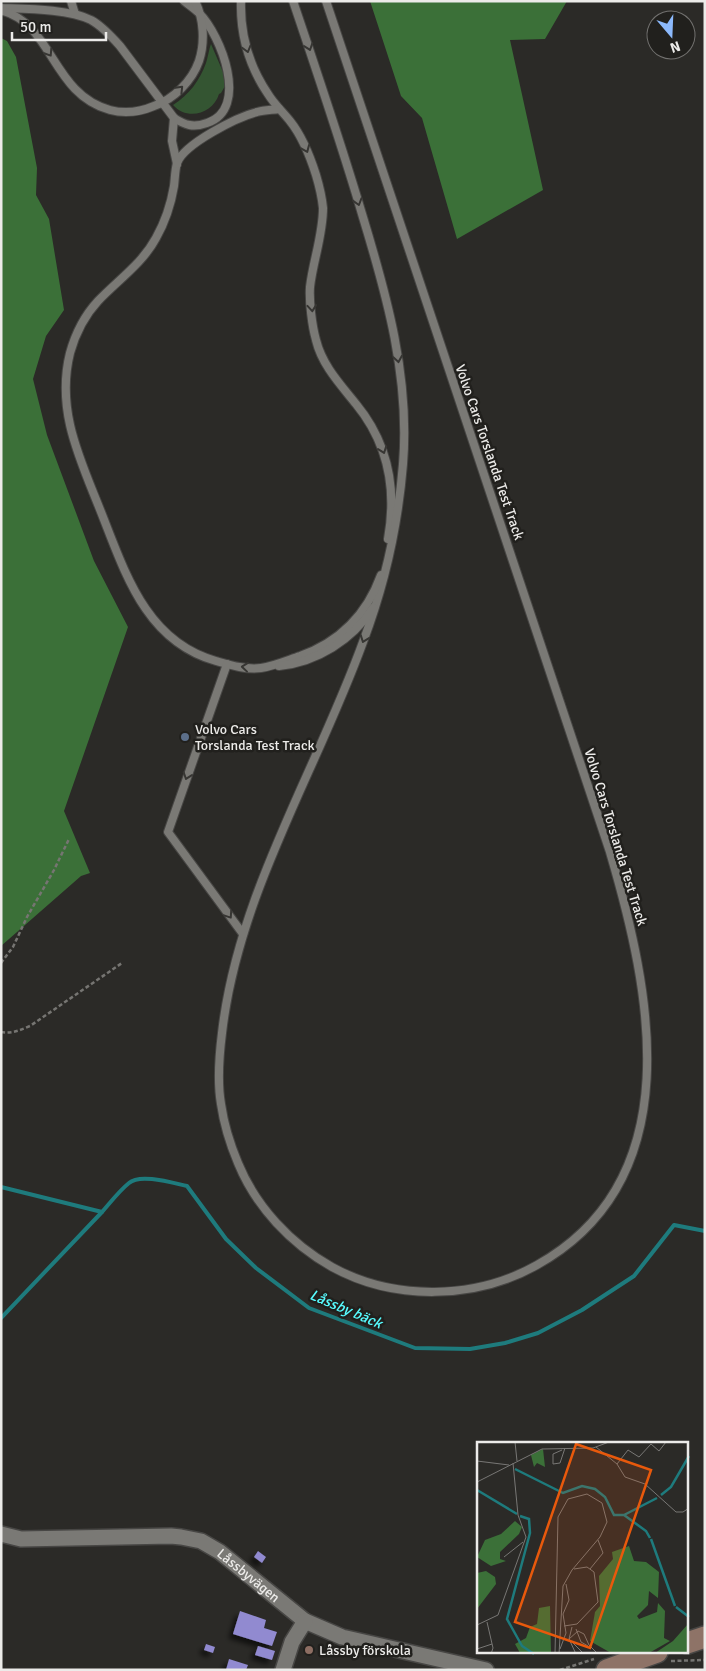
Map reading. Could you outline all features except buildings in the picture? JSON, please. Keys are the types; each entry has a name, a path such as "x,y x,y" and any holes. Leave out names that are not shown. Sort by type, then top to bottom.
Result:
{"street":[{"name":"Låssbyvägen","path":"1,1534 21,1539 171,1536 190,1538 220,1552 305,1621 342,1637 486,1670"},
{"path":"283,1670 292,1642 305,1621"},
{"path":"688,1643 705,1637"},
{"path":"602,1664 662,1657"}],"lane":[{"path":"71,1 75,14"},
{"path":"1,9 19,18 32,29 68,83 90,102 108,109 130,112 146,110 164,102 178,92 192,75 199,60 202,30 200,13 184,1"},
{"path":"1,9 75,14 92,21 112,36 164,102 174,118 184,125 190,126 206,124 215,120 225,107 228,97 228,71 224,58 195,1"},
{"name":"Volvo Cars Torslanda Test Track","path":"241,1 241,21 246,50 268,94 291,122 301,138 316,175 323,208 310,288 316,341 331,373 369,421 378,437 386,456 389,474 391,516 385,559 380,575 370,599 357,619 336,638 320,647 262,668"},
{"name":"Volvo Cars Torslanda Test Track","path":"293,1 338,135 382,279 400,370 404,415 403,461 395,530 379,598 355,663 273,854 243,934 224,1012 219,1056 221,1108 232,1147 245,1178 279,1226 296,1242 315,1256 356,1278 389,1288 423,1292 446,1292 490,1284 514,1277 534,1267 554,1255 573,1240 604,1207 628,1168 642,1124 646,1101 647,1032 628,918 596,807 326,1"},
{"path":"177,164 187,149 200,140 255,112 279,109"},
{"path":"174,118 172,141 177,164"},
{"name":"Volvo Cars Torslanda Test Track","path":"177,164 174,187 167,214 155,241 140,261 94,306 84,320 75,338 65,375 66,409 76,448 126,573 142,604 164,631 184,648 203,658 250,668 291,665 330,649 360,625 379,598"},
{"path":"226,664 168,832 243,934"}],"path":[{"path":"1,963 13,947 69,839"},
{"path":"1,1032 19,1031 30,1026 122,964"},
{"path":"662,1657 705,1660"},
{"path":"560,1670 602,1664"}],"green space":[{"path":"370,1 567,1 545,39 510,40 543,190 457,239 422,118 401,96"},
{"path":"1,38 7,41 16,57 37,168 36,195 49,219 64,310 46,336 33,379 47,435 94,561 128,627 64,811 90,873 81,876 1,946"},
{"path":"211,44 223,72 225,86 216,101 206,110 192,114 185,113 173,105 189,92 201,75"}],"waterway":[{"name":"Låssby bäck","path":"1,1187 102,1212 134,1180 157,1180 187,1186 226,1239 256,1268 309,1308 415,1348 470,1349 505,1343 538,1333 582,1310 634,1276 674,1225 705,1231"},
{"path":"1,1318 102,1212"}],"place":[{"name":"Volvo Cars Torslanda Test Track","path":"185,737"},
{"name":"Låssby förskola","path":"309,1650"}]}
